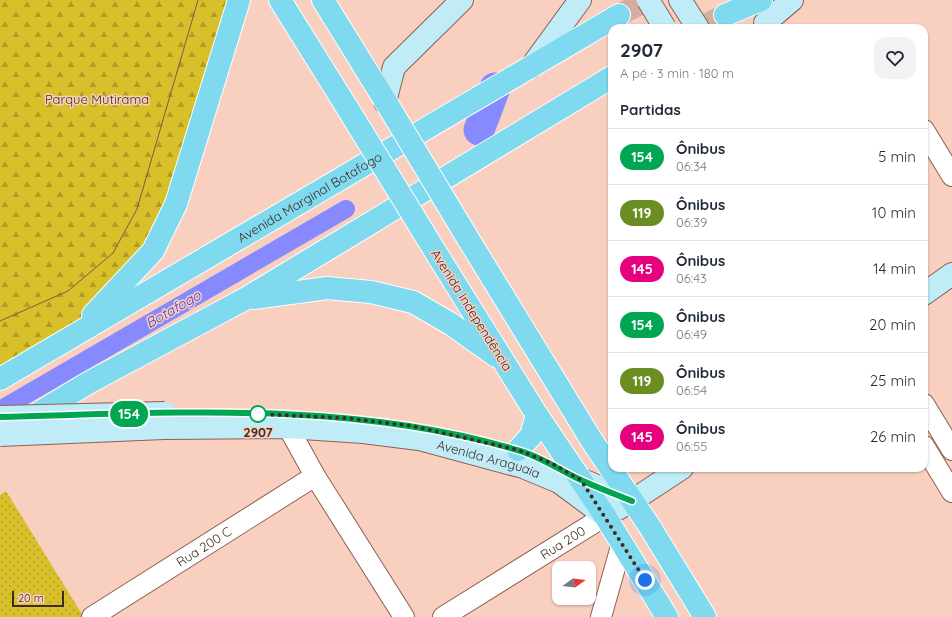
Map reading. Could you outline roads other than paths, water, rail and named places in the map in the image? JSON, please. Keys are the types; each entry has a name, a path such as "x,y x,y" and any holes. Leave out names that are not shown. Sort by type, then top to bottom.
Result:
{"main road":[{"path":"77,332 153,251 176,204 239,0"},
{"name":"Avenida Independência","path":"280,0 503,361 537,415 605,516 667,617"},
{"path":"323,0 608,465"},
{"path":"387,105 394,67 462,0"},
{"path":"531,67 580,0"},
{"path":"648,0 663,24"},
{"path":"680,0 695,24"},
{"path":"725,15 761,0"},
{"path":"765,24 792,0"},
{"name":"Avenida Marginal Botafogo","path":"0,379 77,332 619,15"},
{"path":"0,436 88,383 245,299 608,78"},
{"path":"928,291 952,274"},
{"path":"245,299 327,288 371,292 413,302 451,324 503,361"},
{"path":"518,450 531,436 537,415"},
{"name":"Avenida Araguaia","path":"0,417 165,420 345,418 412,426 518,450 551,463 581,480 632,501"},
{"name":"Avenida Araguaia","path":"0,436 165,420 288,426 363,432 419,439 523,467 559,482 605,516"},
{"path":"613,472 705,617"},
{"name":"Rua 200","path":"605,516 632,501 676,472"}],"street":[{"path":"928,137 952,176"},
{"path":"928,411 952,450"},
{"path":"288,426 315,476 404,617"},
{"path":"928,453 952,492"},
{"name":"Rua 200 C","path":"92,617 117,610 315,476"},
{"name":"Rua 200","path":"443,617 605,516"},
{"path":"601,617 622,543"}],"waterway":[{"path":"479,130 495,88"},
{"name":"Botafogo","path":"0,410 346,209"}],"tunnel":[{"path":"619,15 648,0"},
{"path":"708,24 725,15"}],"tram line":[{"path":"0,321 68,291 113,253 137,209 198,0"}],"place":[{"name":"2907","path":"258,414"}],"park label":[{"name":"Parque Mutirama","path":"97,99"}]}
